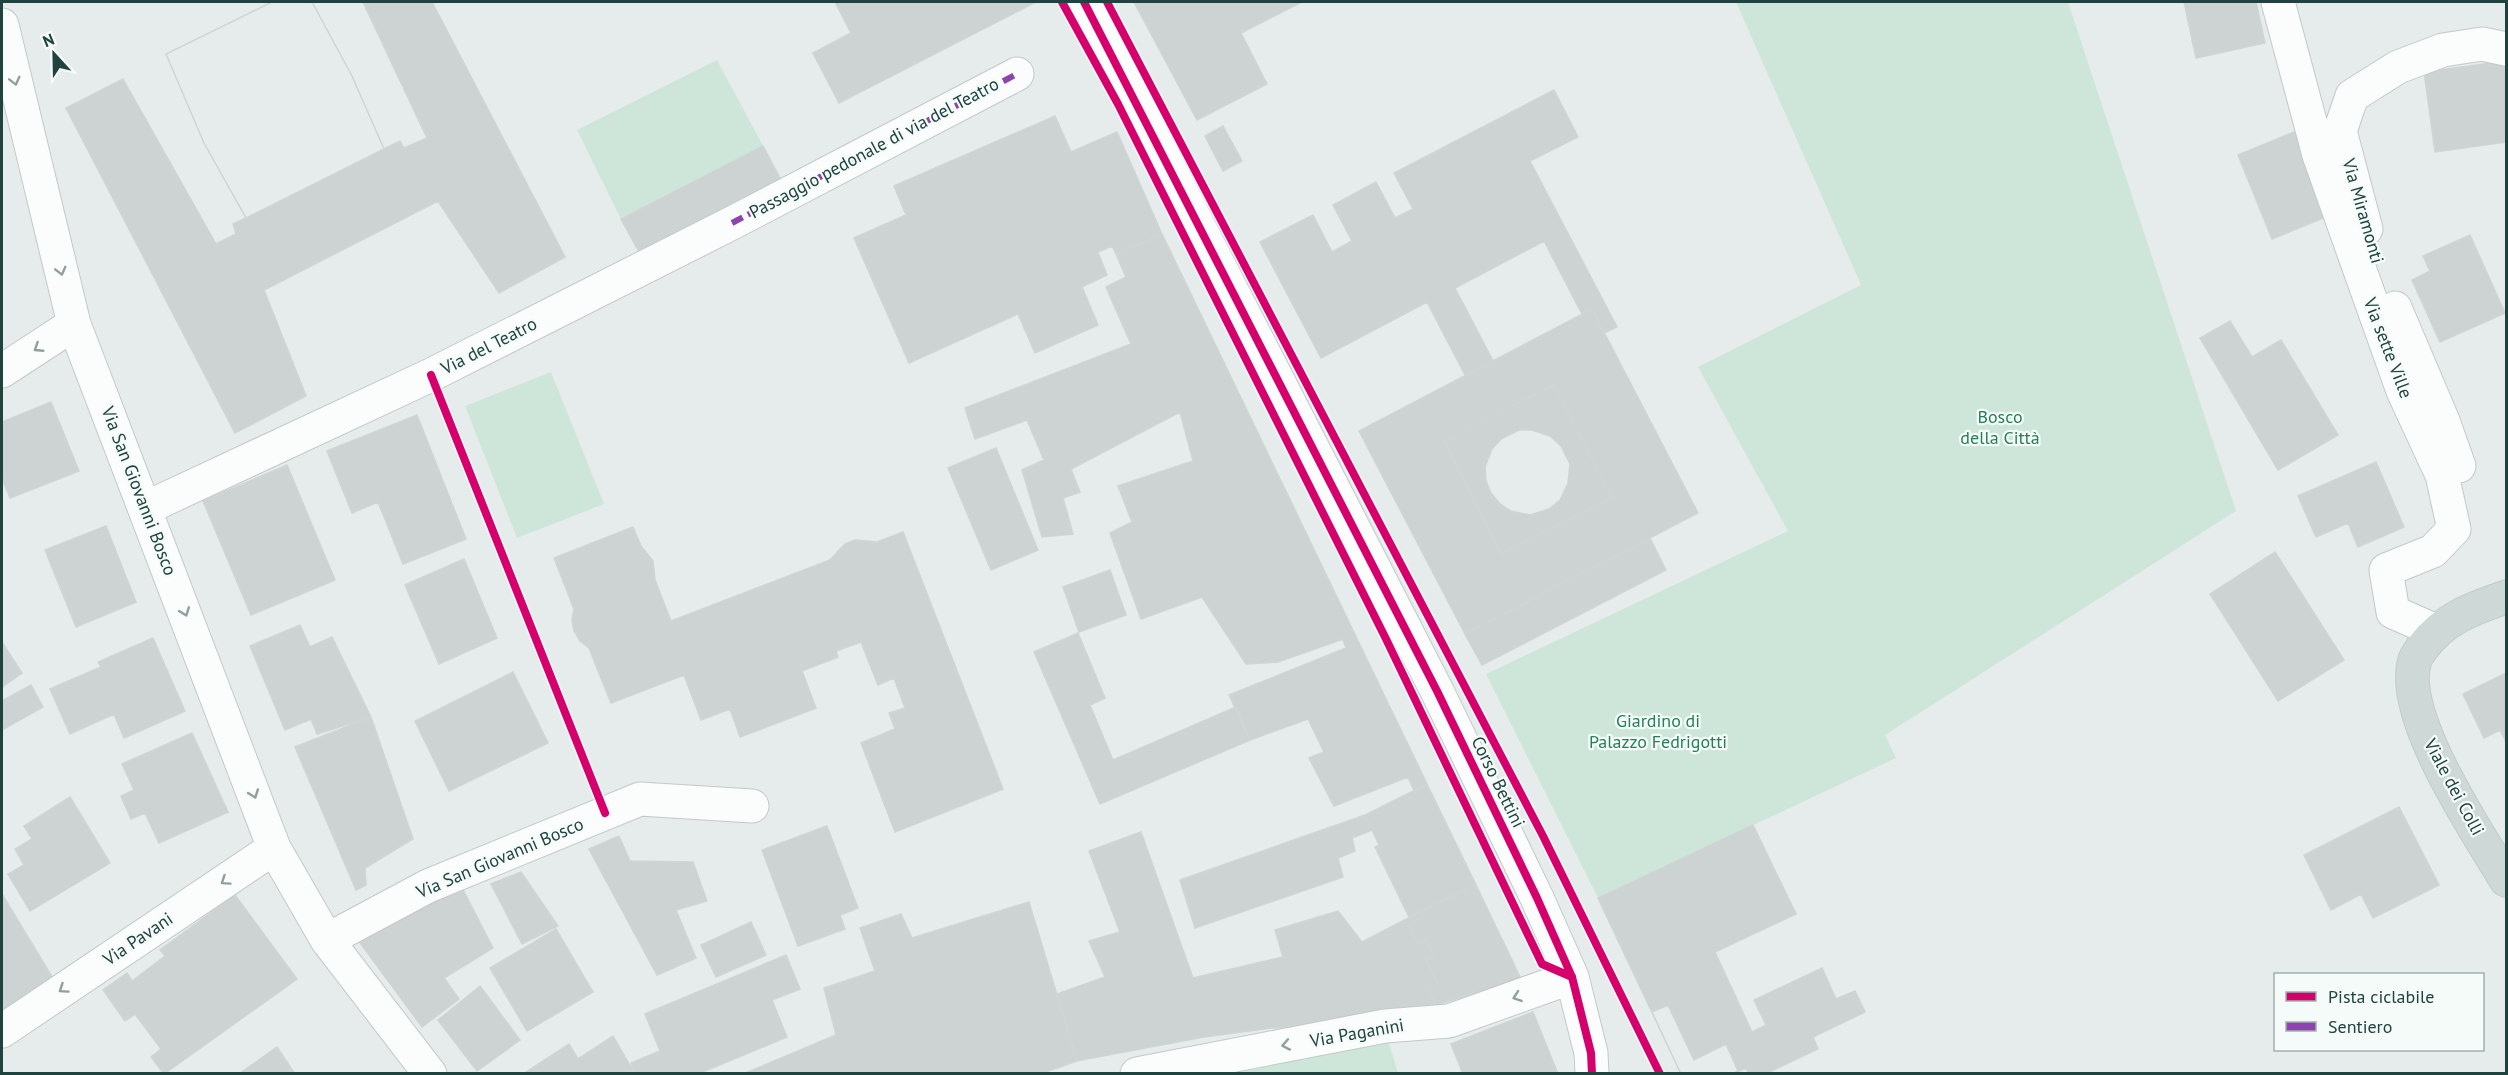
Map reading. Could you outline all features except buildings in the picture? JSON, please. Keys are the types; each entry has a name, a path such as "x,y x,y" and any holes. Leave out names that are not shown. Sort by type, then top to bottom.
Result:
{"main road":[{"name":"Viale dei Colli","path":"2506,597 2473,608 2436,631 2415,659 2412,689 2429,744 2506,880"}],"street":[{"name":"Corso Bettini","path":"1084,2 1437,691 1572,977 1591,1053 1592,1074"},
{"name":"Via sette Ville","path":"2278,2 2319,155 2403,391 2442,475 2454,529 2433,551 2386,570 2393,612 2436,631"},
{"name":"Via San Giovanni Bosco","path":"2,25 74,324 274,848 327,940 430,1074"},
{"name":"Via Miramonti","path":"2450,510 2466,484 2443,421 2372,249 2340,131 2352,96 2398,67 2443,50 2482,44 2506,49"},
{"name":"Passaggio pedonale di via del Teatro","path":"732,223 1017,74"},
{"name":"Via del Teatro","path":"146,508 431,375 732,223"},
{"path":"2,371 74,324"},
{"name":"Via San Giovanni Bosco","path":"327,940 428,886 640,799 752,806"},
{"name":"Via Pavani","path":"2,1031 274,848"},
{"name":"Via Paganini","path":"1137,1074 1385,1026 1449,1021 1572,977"}],"green space":[{"name":"Bosco della Città","path":"1736,2 2068,2 2236,511 1885,735 1896,758 1598,898 1486,674 1788,531 1698,367 1861,285"},
{"path":"717,60 763,146 621,219 577,130"},
{"path":"551,372 604,504 517,538 465,406"},
{"path":"1388,1040 1398,1073 1233,1074"}],"marked path":[{"path":"732,223 1017,74"}],"cycle path":[{"path":"1062,2 1118,104 1386,639 1542,964 1572,977"},
{"path":"1084,2 1437,691 1537,898 1572,977 1591,1053 1592,1074"},
{"path":"1107,2 1543,836 1660,1074"},
{"path":"431,375 605,813"}],"park label":[{"name":"Giardino di Palazzo Fedrigotti","path":"1658,731"}]}
